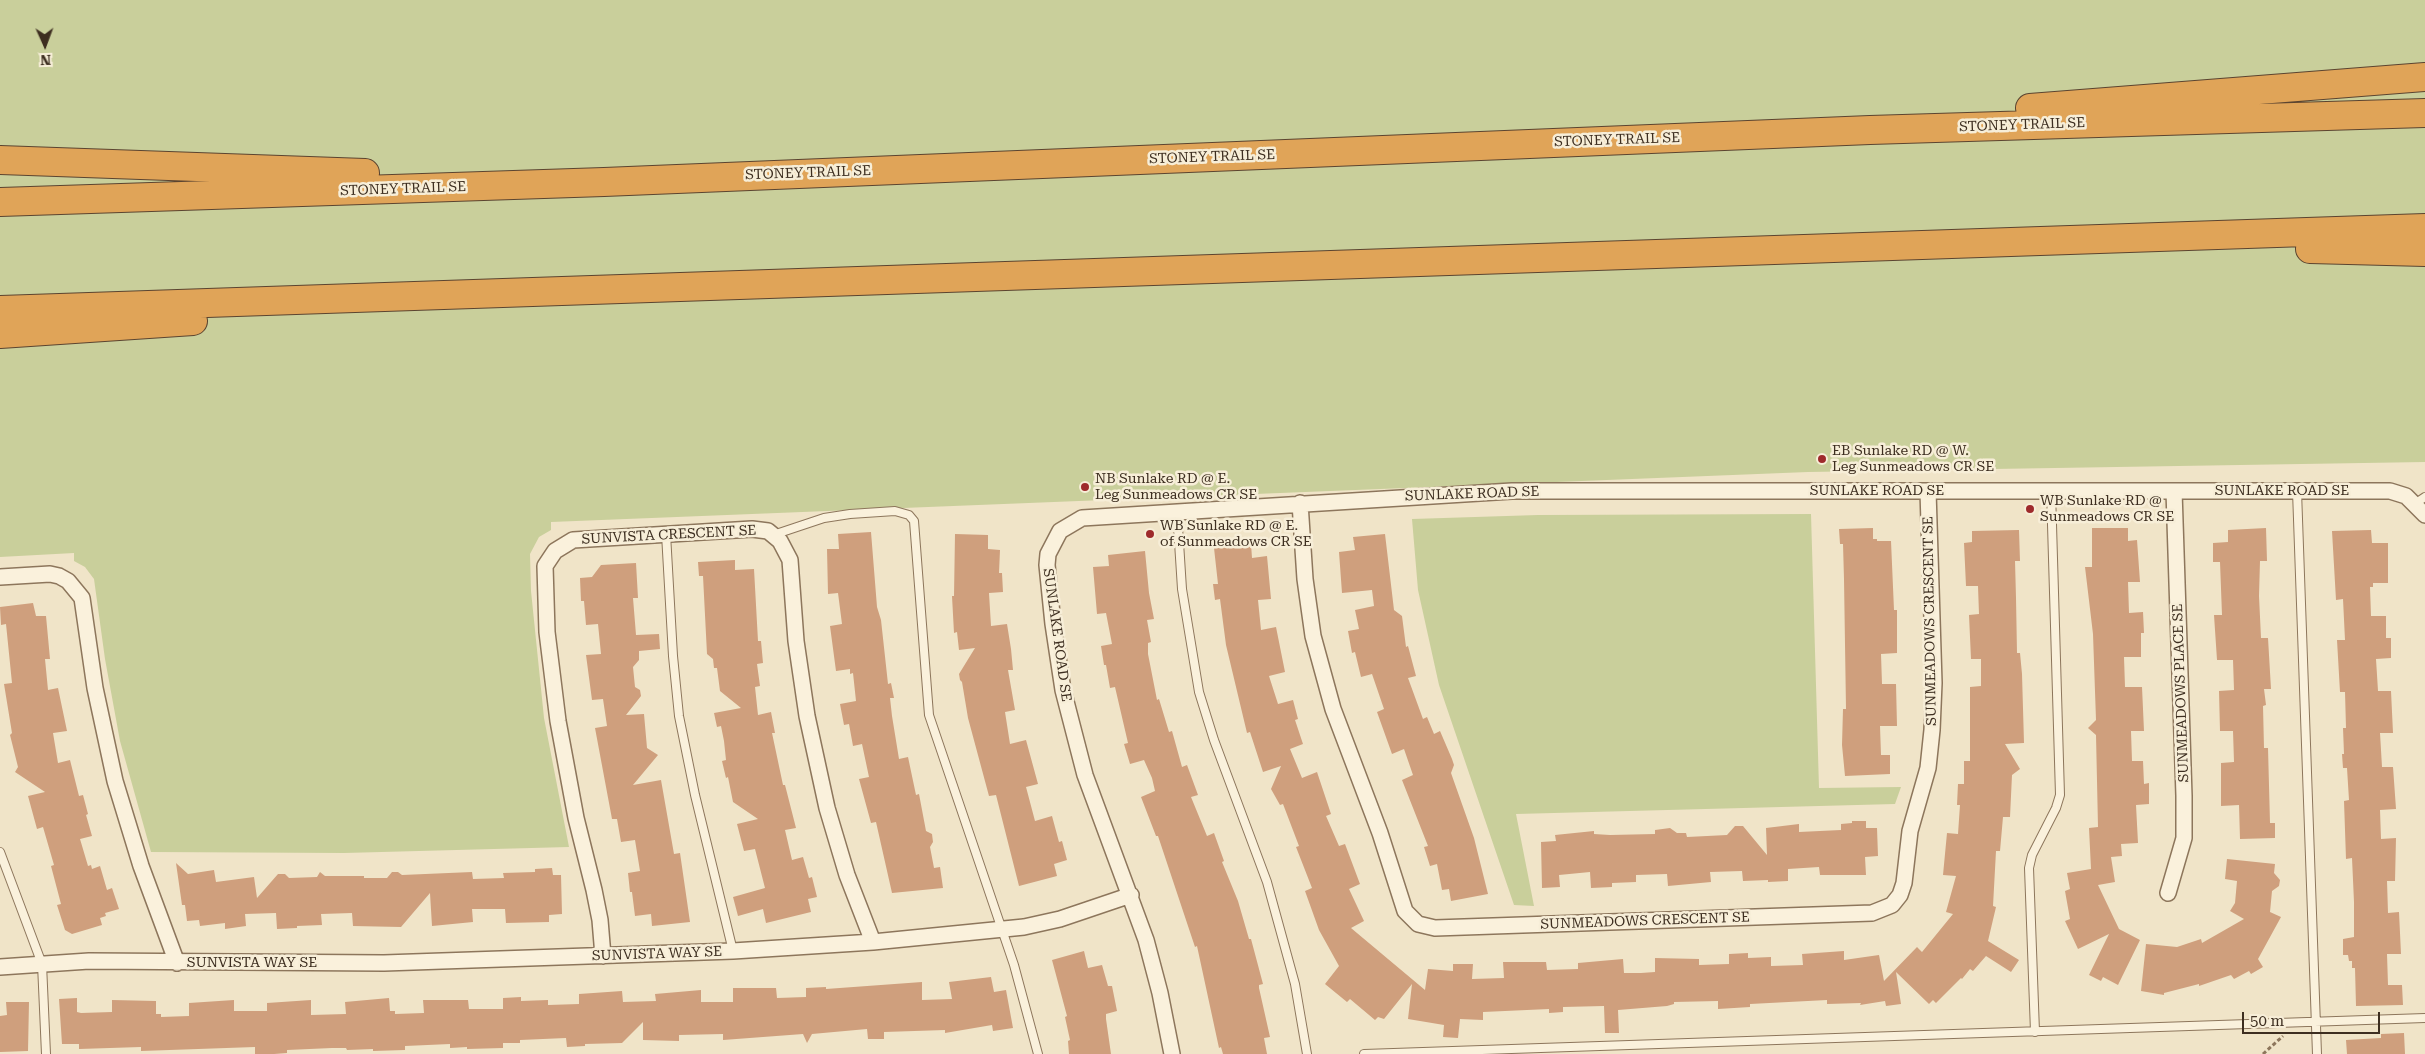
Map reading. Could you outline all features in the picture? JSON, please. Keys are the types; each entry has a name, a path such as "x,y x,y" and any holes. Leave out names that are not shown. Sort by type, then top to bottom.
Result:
{"highway":[{"path":"1870,130 1991,112 2055,105 2425,77"},
{"name":"STONEY TRAIL SE","path":"0,202 604,182 1870,130 2425,113"},
{"path":"0,160 604,182"},
{"path":"0,310 745,283 2425,228"},
{"path":"2134,238 2261,247 2425,252"},
{"path":"0,334 745,283"}],"street":[{"name":"SUNLAKE ROAD SE","path":"1172,1054 1160,993 1131,895 1085,775 1073,735 1063,690 1052,624 1048,554 1060,531 1082,518 1512,491 2390,491 2406,496 2422,505"},
{"name":"SUNMEADOWS CRESCENT SE","path":"1300,503 1305,578 1313,636 1332,709 1380,833 1405,911 1418,924 1435,928 1872,913 1892,905 1900,894 1904,883 1910,831 1928,768 1932,730 1934,684 1928,491"},
{"name":"SUNMEADOWS PLACE SE","path":"2168,892 2184,838 2174,491"},
{"name":"SUNVISTA CRESCENT SE","path":"603,956 600,920 576,818 558,720 547,632 545,566 555,551 573,540 752,529 768,531 785,547 790,560 796,641 807,716 827,808 847,875 873,942"},
{"name":"SUNVISTA WAY SE","path":"0,577 50,574 58,576 68,581 82,598 95,688 116,781 147,885 177,963"},
{"name":"SUNVISTA WAY SE","path":"0,967 89,962 384,963 733,951 873,942 1002,930 1060,919 1131,895"}],"lane":[{"path":"2035,1032 2029,868 2032,855 2056,808 2060,788 2051,491"},
{"path":"2297,491 2317,1054"},
{"path":"773,536 824,518 850,514 895,511 909,514 914,521 929,715 1024,998 1038,1054"},
{"path":"1177,511 1182,589 1199,692 1214,740 1267,882 1295,984 1307,1054"},
{"path":"666,534 673,665 679,716 695,795 733,951"},
{"path":"0,852 42,964 46,1054"},
{"path":"1364,1054 2425,1018"}],"green space":[{"path":"0,0 2425,0 2425,462 1808,472 551,522 551,530 539,537 530,554 531,591 544,718 569,847 344,853 151,852 120,741 105,659 94,579 85,567 74,561 74,553 0,557"},
{"path":"1811,514 1819,788 1901,787 1895,804 1516,814 1534,906 1514,905 1439,685 1418,590 1412,519 1538,515"}],"building":[{"path":"1873,528 1873,539 1877,539 1877,541 1891,541 1894,610 1897,610 1897,653 1881,654 1882,684 1896,684 1897,726 1880,726 1881,755 1890,755 1890,774 1845,776 1842,745 1843,709 1846,709 1844,579 1843,544 1840,544 1839,529"},
{"path":"2092,528 2128,528 2128,541 2137,540 2140,582 2128,582 2129,613 2143,612 2144,633 2141,633 2141,657 2124,657 2125,687 2142,687 2144,731 2131,731 2132,761 2143,761 2144,784 2149,783 2149,804 2136,805 2138,843 2121,844 2122,856 2111,857 2115,882 2098,885 2119,929 2140,940 2118,985 2103,977 2101,981 2089,975 2109,934 2078,949 2065,921 2070,919 2065,891 2070,889 2067,873 2091,869 2089,828 2098,827 2096,735 2088,728 2096,720 2093,634 2085,567 2092,567"},
{"path":"2266,528 2267,561 2260,561 2259,596 2261,638 2268,638 2271,689 2264,689 2266,705 2263,706 2264,748 2268,748 2270,823 2275,823 2275,838 2240,839 2239,805 2221,806 2221,763 2234,762 2233,731 2220,731 2219,691 2234,690 2233,660 2217,660 2214,615 2222,615 2220,562 2213,562 2213,543 2228,542 2228,530"},
{"path":"2019,530 2020,561 2015,561 2017,653 2020,653 2022,674 2024,743 2005,744 2020,769 2012,775 2010,817 2003,817 2000,851 1996,851 1993,906 1996,907 1988,941 2019,960 2011,972 1986,956 1973,971 1970,969 1936,1003 1933,1000 1929,1004 1896,972 1901,1004 1886,1006 1885,1001 1860,1005 1861,1003 1827,1004 1827,1000 1750,1004 1750,1007 1718,1009 1718,1001 1674,1002 1674,1004 1667,1006 1618,1010 1619,1033 1605,1033 1604,1006 1563,1007 1563,1012 1549,1013 1549,1009 1483,1012 1483,1020 1460,1019 1458,1038 1443,1037 1444,1025 1408,1019 1412,984 1384,1019 1378,1017 1375,1020 1350,999 1347,1002 1325,984 1339,966 1319,930 1305,891 1312,888 1296,847 1299,846 1283,804 1280,805 1271,789 1281,766 1263,772 1250,732 1247,733 1226,645 1220,599 1215,600 1213,584 1218,584 1214,548 1251,544 1252,558 1267,556 1271,599 1258,600 1261,630 1276,627 1285,672 1269,676 1278,704 1293,700 1298,719 1295,720 1303,744 1290,749 1302,778 1317,772 1331,814 1326,816 1339,846 1345,844 1360,884 1349,889 1364,921 1351,928 1425,990 1428,969 1453,971 1453,964 1473,964 1472,979 1504,978 1503,962 1546,962 1547,970 1578,969 1578,963 1623,959 1624,973 1641,973 1655,972 1655,958 1699,959 1699,965 1729,964 1729,954 1748,953 1748,958 1771,957 1771,966 1803,965 1802,954 1844,951 1844,960 1879,955 1884,981 1917,947 1922,952 1953,914 1946,912 1956,876 1943,875 1947,833 1958,834 1960,805 1957,805 1958,784 1964,784 1964,761 1970,761 1970,687 1981,686 1981,659 1971,659 1969,615 1979,614 1978,586 1966,586 1964,543 1972,542 1972,531"},
{"path":"2371,530 2372,543 2388,543 2388,583 2373,583 2373,587 2370,587 2371,616 2386,616 2386,638 2391,638 2391,658 2376,659 2378,691 2391,691 2393,733 2380,733 2382,767 2393,767 2396,809 2380,810 2381,839 2396,838 2395,881 2387,881 2388,913 2399,912 2401,954 2387,954 2388,985 2402,985 2403,1005 2356,1006 2355,968 2352,968 2352,961 2349,961 2348,955 2343,955 2343,939 2354,937 2354,902 2352,858 2346,859 2344,801 2349,800 2347,768 2343,768 2342,754 2344,754 2343,728 2346,728 2345,692 2340,692 2337,640 2345,640 2343,599 2336,600 2332,531"},
{"path":"871,532 877,607 881,620 888,684 891,683 894,698 890,698 899,759 908,757 916,795 919,794 926,831 932,834 933,842 930,847 934,868 940,867 943,888 892,893 876,822 871,823 859,779 869,777 862,744 853,746 849,724 844,725 840,704 856,701 853,673 850,674 850,669 836,671 830,626 842,624 838,593 828,594 827,549 839,549 838,534"},
{"path":"955,534 988,535 988,549 1000,550 999,573 1002,573 1003,592 989,593 991,626 1007,624 1011,649 1013,670 1008,670 1015,710 1005,712 1010,744 1026,740 1038,784 1026,787 1035,821 1052,816 1059,842 1062,841 1067,860 1054,864 1057,876 1019,886 996,795 989,796 960,680 959,674 975,648 959,650 957,632 954,633 952,596 954,596"},
{"path":"1385,534 1394,610 1402,616 1406,647 1408,646 1416,676 1408,678 1423,719 1427,717 1434,734 1440,731 1452,759 1454,765 1451,773 1474,838 1488,894 1451,901 1449,889 1442,890 1437,864 1430,866 1424,847 1428,846 1402,780 1413,775 1404,749 1392,754 1377,712 1384,709 1372,674 1361,677 1355,652 1352,653 1348,631 1359,629 1355,610 1374,606 1372,590 1342,593 1339,552 1355,550 1353,537"},
{"path":"1145,551 1149,593 1154,619 1147,620 1151,642 1148,643 1148,654 1157,700 1159,699 1169,732 1172,731 1182,767 1187,765 1198,795 1191,797 1207,836 1214,833 1224,861 1222,862 1238,901 1249,939 1251,939 1263,984 1259,985 1259,988 1270,1037 1264,1038 1267,1054 1223,1054 1221,1047 1219,1048 1197,946 1195,947 1158,836 1156,836 1141,797 1155,791 1152,778 1144,760 1130,764 1124,744 1128,743 1115,687 1110,688 1106,665 1104,665 1101,646 1112,644 1106,613 1097,614 1093,567 1109,566 1108,555"},
{"path":"735,560 735,570 754,569 758,641 761,641 763,663 757,664 760,686 755,687 758,715 771,712 775,733 772,733 783,785 785,785 796,828 785,830 792,860 803,857 809,878 812,877 817,897 808,899 811,912 766,923 763,909 738,916 733,897 765,888 755,849 744,851 737,824 758,819 733,802 728,777 726,778 722,761 726,760 724,741 721,726 717,727 714,713 741,708 720,691 717,668 714,668 713,659 707,654 703,576 699,576 698,562"},
{"path":"636,563 638,598 633,598 636,635 659,634 660,649 639,651 639,660 633,667 635,687 640,690 641,696 626,715 644,714 647,748 658,755 633,785 661,780 674,854 680,853 690,922 652,926 651,914 635,916 632,892 630,892 628,873 640,871 635,840 621,842 617,819 612,819 595,728 607,726 603,699 592,700 586,655 601,654 598,624 586,625 584,601 581,601 580,578 592,577 601,565"},
{"path":"33,603 36,616 46,616 50,659 45,659 48,690 58,688 67,731 53,733 58,763 70,760 79,796 83,795 92,836 80,839 88,866 91,865 92,869 100,866 107,890 112,888 119,909 105,913 106,916 100,918 102,925 72,934 65,930 57,905 61,904 51,866 54,865 43,827 37,829 28,796 45,792 15,772 18,767 10,735 12,733 4,684 12,683 6,624 1,625 0,607"},
{"path":"1852,821 1866,821 1866,828 1877,828 1878,856 1865,857 1866,875 1820,875 1819,867 1788,869 1788,881 1768,882 1768,880 1743,881 1742,871 1710,872 1711,882 1668,886 1667,874 1636,875 1636,882 1612,883 1612,887 1591,888 1590,872 1559,875 1560,887 1542,888 1541,842 1556,841 1555,835 1594,831 1594,834 1610,835 1655,834 1655,830 1670,828 1677,833 1686,833 1687,837 1727,835 1735,826 1743,826 1767,855 1766,828 1799,824 1799,832 1841,830 1841,824 1852,823"},
{"path":"2227,859 2275,864 2274,873 2280,880 2279,886 2272,891 2270,912 2281,917 2258,959 2263,967 2251,974 2249,971 2234,979 2231,975 2199,986 2199,984 2164,993 2164,995 2141,991 2146,944 2177,947 2201,939 2202,943 2244,919 2230,911 2235,903 2237,881 2225,879"},
{"path":"176,863 188,874 214,870 216,882 254,877 257,898 278,874 285,874 289,878 317,877 320,872 325,876 387,878 392,872 398,872 402,875 472,872 473,879 504,878 503,873 535,872 535,869 552,868 553,875 561,875 562,914 549,915 549,922 506,923 505,909 472,909 473,922 432,926 430,893 401,927 353,926 352,913 321,914 322,925 297,926 297,928 277,929 276,913 245,914 246,926 225,929 225,923 200,926 199,920 187,921 185,905 182,905"},
{"path":"1084,951 1088,968 1102,965 1108,986 1112,986 1117,1011 1106,1014 1111,1054 1069,1054 1068,1041 1070,1040 1065,1017 1067,1016 1052,960"},
{"path":"991,977 994,992 1006,990 1013,1028 993,1031 992,1025 945,1033 945,1030 884,1032 884,1039 868,1039 867,1029 812,1034 807,1043 803,1034 723,1040 723,1034 679,1035 679,1041 643,1040 643,1022 622,1043 585,1044 585,1046 567,1047 566,1038 520,1040 520,1043 503,1043 503,1048 450,1048 450,1044 405,1046 405,1050 373,1051 373,1049 347,1050 346,1048 332,1048 287,1050 287,1053 274,1054 255,1054 255,1047 141,1051 141,1047 79,1049 79,1044 62,1044 59,999 77,998 77,1012 81,1013 112,1012 112,1000 156,1001 156,1014 161,1014 161,1017 189,1016 189,1003 234,1000 234,1011 267,1011 267,1003 311,1000 311,1015 346,1014 345,1002 389,998 390,1011 395,1011 395,1014 424,1013 423,1000 468,1000 469,1009 503,1009 503,998 521,997 521,1001 548,1000 548,1005 579,1004 579,994 622,991 623,1002 656,1001 655,994 701,990 701,1002 733,1002 733,988 776,988 777,998 806,997 806,988 826,987 826,989 922,982 922,1000 952,999 949,982"},
{"path":"6,1002 29,1002 28,1051 0,1052 0,1016 7,1015"},
{"path":"2404,1033 2405,1054 2347,1054 2346,1040 2381,1038 2381,1034"}],"place":[{"name":"EB Sunlake RD @ W. Leg Sunmeadows CR SE","path":"1822,459"},
{"name":"NB Sunlake RD @ E. Leg Sunmeadows CR SE","path":"1085,487"},
{"name":"WB Sunlake RD @ Sunmeadows CR SE","path":"2030,509"},
{"name":"WB Sunlake RD @ E. of Sunmeadows CR SE","path":"1150,534"}]}
